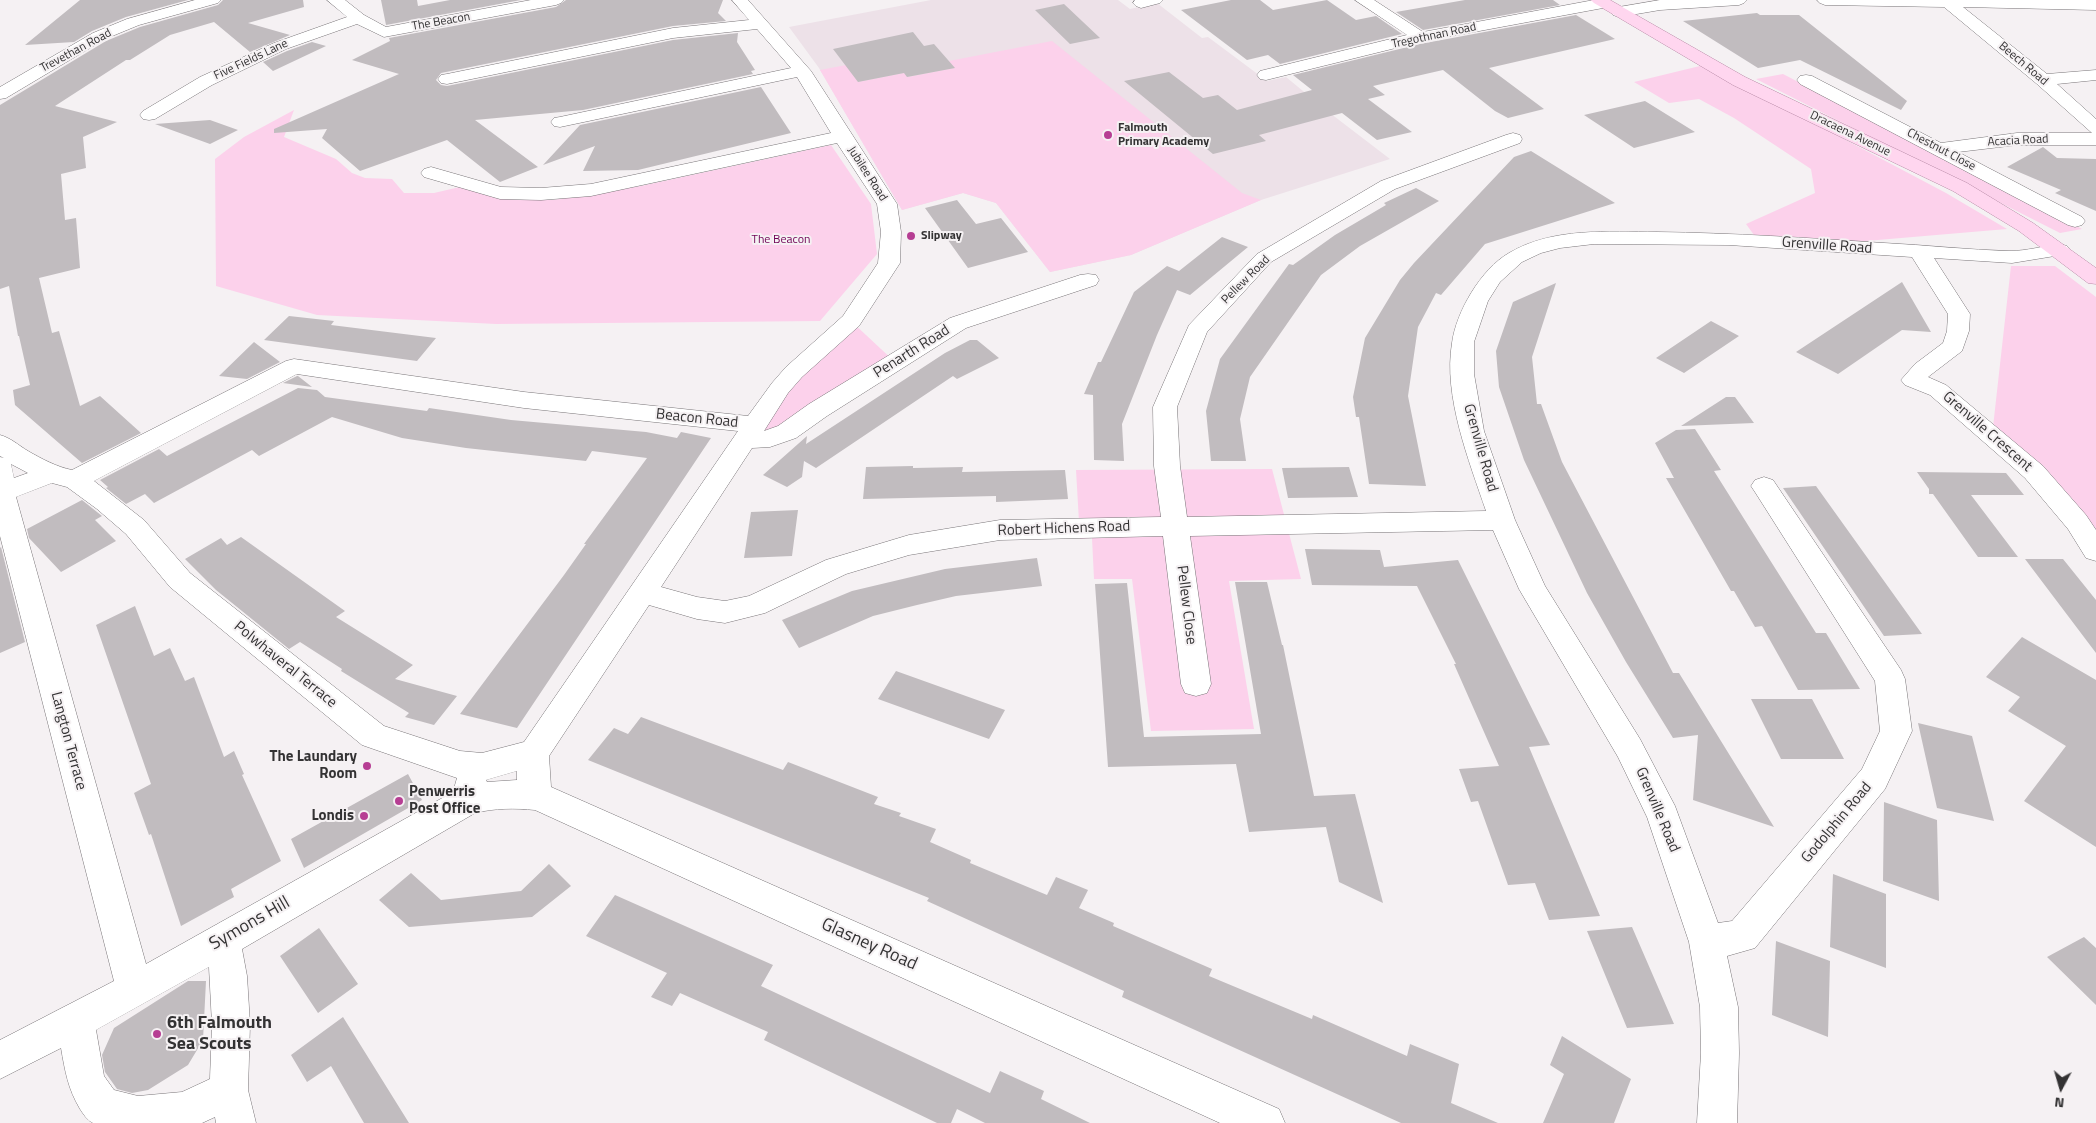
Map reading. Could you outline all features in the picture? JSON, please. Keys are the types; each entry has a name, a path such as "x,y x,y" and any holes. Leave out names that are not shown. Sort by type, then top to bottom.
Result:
{"main road":[{"name":"Dracaena Avenue","path":"1607,5 1739,81 1960,187 2020,223 2060,250 2096,278"}],"street":[{"name":"Trevethan Road","path":"0,94 99,36 134,22 213,0"},
{"path":"335,0 358,18"},
{"name":"The Beacon","path":"358,18 384,32 556,0"},
{"name":"Jubilee Road","path":"740,0 802,71 887,204 891,232 889,263 851,321 794,372 780,388 750,433"},
{"path":"1363,0 1420,37"},
{"name":"Tregothnan Road","path":"1266,75 1420,37 1607,5 1660,5 1738,0"},
{"path":"1825,0 2096,5"},
{"name":"Beech Road","path":"1946,1 2043,80 2096,128"},
{"name":"Five Fields Lane","path":"149,115 206,81 280,46 358,18"},
{"path":"447,79 673,33 762,24"},
{"path":"560,122 802,71"},
{"path":"2043,80 2096,75"},
{"name":"Chestnut Close","path":"1806,80 2075,221"},
{"path":"430,173 500,193 541,194 591,190 842,136"},
{"name":"Pellew Road","path":"1176,526 1167,466 1164,407 1197,330 1264,258 1388,185 1513,139"},
{"name":"Acacia Road","path":"1940,149 2017,139 2096,139"},
{"name":"Grenville Road","path":"1717,1123 1720,1053 1719,1007 1707,942 1663,816 1629,748 1534,589 1502,520 1472,431 1462,374 1463,342 1477,301 1492,278 1514,258 1534,249 1558,242 1594,238 1729,239 2012,257 2060,250"},
{"name":"Grenville Crescent","path":"1919,252 1959,314 1958,331 1954,346 1923,369 1913,380 1938,390 2034,472 2076,522 2096,551"},
{"name":"Penarth Road","path":"750,433 770,439 788,432 818,410 958,323 1088,280"},
{"name":"Beacon Road","path":"63,477 294,366 750,433 534,753"},
{"name":"Polwhaveral Terrace","path":"0,443 19,457 63,477 106,502 135,528 180,580 373,736 460,765 482,767 534,753"},
{"path":"1,484 63,477"},
{"name":"Langton Terrace","path":"1,484 135,990"},
{"name":"Godolphin Road","path":"1707,942 1742,936 1874,779 1896,731 1890,679 1764,486"},
{"name":"Robert Hichens Road","path":"642,592 697,608 725,612 755,605 836,566 909,545 1000,530 1502,520"},
{"name":"Pellew Close","path":"1176,526 1196,684"},
{"path":"534,753 533,783 538,796"},
{"path":"468,801 473,766"},
{"name":"Glasney Road","path":"468,801 506,793 538,796 1265,1123"},
{"name":"Symons Hill","path":"0,1060 135,990 468,801"},
{"path":"76,1022 86,1083 102,1107 138,1116 232,1107 229,976 222,940"}],"shaded area":[{"name":"Falmouth Primary Academy","path":"931,0 1118,0 1130,9 1157,3 1202,38 1208,37 1267,81 1286,77 1390,159 1261,200 1131,255 1050,272 996,203 963,193 902,210 819,68 789,27"}],"green space":[{"path":"1052,41 1242,193 1261,200 1131,255 1050,272 996,203 963,193 902,210 820,70 846,65 858,82 904,73 908,77 954,68 949,61"},
{"path":"1704,65 1946,193 2007,229 1854,242 1754,235 1746,224 1815,193 1811,169 1734,118 1699,99 1669,103 1634,82"},
{"path":"1783,74 2082,229 2060,233 1756,79"},
{"name":"The Beacon","path":"294,110 284,137 336,159 352,173 365,178 392,179 404,193 434,193 464,186 496,198 553,200 641,186 831,145 871,204 877,254 820,321 496,324 317,315 216,286 215,159 244,137"},
{"path":"2011,266 2055,266 2096,297 2096,557 1993,427"},
{"path":"851,321 896,363 770,439 755,425"},
{"path":"1272,469 1301,579 1229,581 1254,729 1151,731 1132,579 1094,579 1092,538 1080,539 1076,470"}],"building":[{"path":"80,0 188,0 126,17 92,31 74,42 25,45"},
{"path":"223,0 303,0 304,7 248,23 290,35 250,52 214,22 170,35 130,60 126,60 55,106 117,122 83,137 86,168 61,174 65,220 76,218 80,268 39,278 52,333 59,331 80,406 100,396 141,433 82,463 15,405 13,390 30,385 18,336 9,286 0,289 0,105 106,41 140,27 218,5"},
{"path":"381,0 417,0 418,6 450,0 521,0 386,25"},
{"path":"566,0 723,0 718,13 726,21 673,26 441,73 436,80 441,85 447,86 673,40 738,33 737,42 755,70 751,71 753,74 583,110 475,120 538,167 500,182 447,140 360,171 322,138 327,129 274,133 274,129 399,74 352,60 390,41 389,38 556,7"},
{"path":"1231,0 1260,0 1273,10 1327,0 1356,20 1376,16 1402,34 1280,64 1268,55 1247,60 1181,10"},
{"path":"1465,0 1553,0 1560,5 1423,30 1396,12"},
{"path":"1064,4 1100,38 1070,44 1035,10"},
{"path":"1757,13 1760,15 1799,15 1907,101 1901,110 1800,60 1758,68 1683,21"},
{"path":"1576,15 1615,39 1489,68 1544,109 1508,118 1495,111 1443,70 1373,86 1385,95 1368,99 1412,132 1377,140 1342,113 1259,135 1266,141 1213,154 1124,81 1169,72 1203,98 1218,95 1237,110 1312,90 1293,75 1420,44"},
{"path":"913,32 924,46 934,44 955,68 907,77 904,73 858,82 833,49"},
{"path":"312,42 326,46 273,71 263,62 287,51"},
{"path":"761,87 791,133 638,170 583,171 595,146 543,165 580,125"},
{"path":"1645,101 1695,132 1634,148 1584,115"},
{"path":"210,120 238,130 210,144 155,124"},
{"path":"2043,147 2057,158 2096,159 2096,211 2055,193 2061,190 2007,167"},
{"path":"1531,151 1615,203 1485,244 1441,295 1436,293 1418,327 1408,396 1426,486 1369,484 1359,417 1356,417 1353,397 1365,338 1400,280 1414,263 1514,157"},
{"path":"1416,188 1439,201 1360,246 1321,275 1250,377 1240,419 1246,461 1211,461 1206,411 1220,359 1289,264 1293,265 1335,235 1386,205 1384,203"},
{"path":"957,200 976,224 1001,218 1028,252 968,268 925,208"},
{"path":"1222,237 1248,247 1190,295 1177,290 1122,424 1124,461 1094,460 1093,395 1084,394 1098,362 1101,362 1134,292 1167,266 1179,271"},
{"path":"1902,282 1931,332 1902,330 1838,374 1796,352"},
{"path":"1556,283 1532,357 1537,404 1541,404 1562,462 1673,673 1679,673 1774,827 1693,800 1698,735 1673,738 1626,662 1587,593 1524,460 1499,387 1496,351 1513,302"},
{"path":"289,316 334,321 331,325 436,338 417,361 264,340"},
{"path":"1711,321 1739,336 1684,373 1656,358"},
{"path":"970,340 977,340 999,358 957,379 953,376 816,468 804,461 802,477 787,487 763,475 807,436 806,444 945,353"},
{"path":"254,342 280,362 247,379 219,376"},
{"path":"298,376 312,387 283,383"},
{"path":"298,388 317,390 325,397 427,411 429,408 511,420 646,432 677,438 681,432 711,438 517,728 460,714 564,575 586,544 584,544 647,458 592,451 586,461 466,448 402,438 332,417 259,456 252,450 154,503 145,494 126,504 106,488 108,487 100,480 159,449 167,456"},
{"path":"1726,397 1735,397 1754,423 1681,426"},
{"path":"1695,429 1721,470 1714,471 1816,633 1826,633 1860,689 1798,690 1762,626 1755,627 1734,591 1731,591 1666,478 1674,478 1655,443 1676,430"},
{"path":"913,466 913,468 963,467 962,472 1065,470 1068,499 996,502 996,496 863,499 866,467"},
{"path":"1349,467 1358,497 1288,498 1282,468"},
{"path":"1917,472 2006,473 2024,495 1971,495 2018,557 1978,557 1933,494 1929,494 1929,489"},
{"path":"1816,486 1922,634 1884,636 1783,488"},
{"path":"82,500 102,516 95,520 116,541 61,572 29,538 27,529"},
{"path":"798,510 792,556 744,558 751,512"},
{"path":"241,537 345,611 336,617 413,665 395,679 457,696 434,725 405,717 409,713 341,671 342,669 300,642 289,649 216,590 185,559 221,538 227,545"},
{"path":"0,548 25,642 0,653"},
{"path":"1305,549 1380,550 1384,567 1458,560 1550,745 1529,747 1600,916 1549,920 1535,883 1508,885 1478,801 1471,802 1459,769 1499,766 1454,664 1456,664 1417,586 1312,585"},
{"path":"1037,558 1042,586 956,596 873,616 799,648 782,620 852,591 945,569"},
{"path":"2025,559 2063,559 2096,600 2096,653"},
{"path":"1235,582 1267,582 1283,645 1314,796 1355,794 1383,903 1339,882 1326,827 1249,832 1236,764 1108,767 1095,584 1127,583 1144,737 1261,734"},
{"path":"135,606 154,656 170,648 185,681 194,677 224,757 234,751 244,774 242,775 281,861 231,889 234,897 181,926 151,834 149,835 134,793 151,784 96,625"},
{"path":"2022,637 2096,680 2096,847 2024,801 2066,746 2008,711 2020,697 1986,677"},
{"path":"896,671 1005,710 989,739 878,699"},
{"path":"1751,699 1812,699 1844,759 1781,759"},
{"path":"641,717 783,770 788,762 878,797 874,804 901,813 899,816 936,829 930,842 971,860 970,863 1047,895 1056,877 1088,890 1079,908 1114,923 1113,926 1212,969 1209,976 1312,1019 1313,1015 1407,1056 1410,1044 1459,1064 1451,1103 1498,1123 1401,1123 1122,997 1124,991 927,901 929,898 588,760 614,728 628,734"},
{"path":"1918,723 1972,736 1994,821 1937,808"},
{"name":"Londis","path":"408,774 422,800 304,868 291,839"},
{"path":"1884,802 1937,820 1939,901 1883,881"},
{"path":"549,864 571,886 532,917 409,927 379,900 411,873 441,900 521,891"},
{"path":"1833,874 1886,894 1886,968 1830,947"},
{"path":"615,895 773,965 761,986 990,1093 1000,1071 1044,1091 1041,1099 1090,1123 985,1123 957,1109 951,1123 937,1123 764,1040 768,1032 680,993 672,1006 651,997 667,973 586,936"},
{"path":"1632,927 1674,1024 1627,1028 1587,931"},
{"path":"319,928 358,984 318,1013 280,956"},
{"path":"2084,937 2096,948 2096,1005 2047,957"},
{"path":"1776,941 1830,961 1828,1037 1772,1015"},
{"name":"6th Falmouth Sea Scouts","path":"188,981 206,981 203,1040 188,1065 148,1090 132,1093 117,1089 105,1072 102,1055 114,1028"},
{"path":"343,1017 409,1123 364,1123 331,1066 307,1082 291,1055"},
{"path":"1562,1036 1631,1079 1614,1123 1543,1123 1564,1074 1550,1065"}],"place":[{"name":"Falmouth Primary Academy","path":"1108,135"},
{"name":"Slipway","path":"911,236"},
{"name":"The Laundary Room","path":"367,766"},
{"name":"Penwerris Post Office","path":"399,801"},
{"name":"Londis","path":"364,816"},
{"name":"6th Falmouth Sea Scouts","path":"157,1034"}]}
